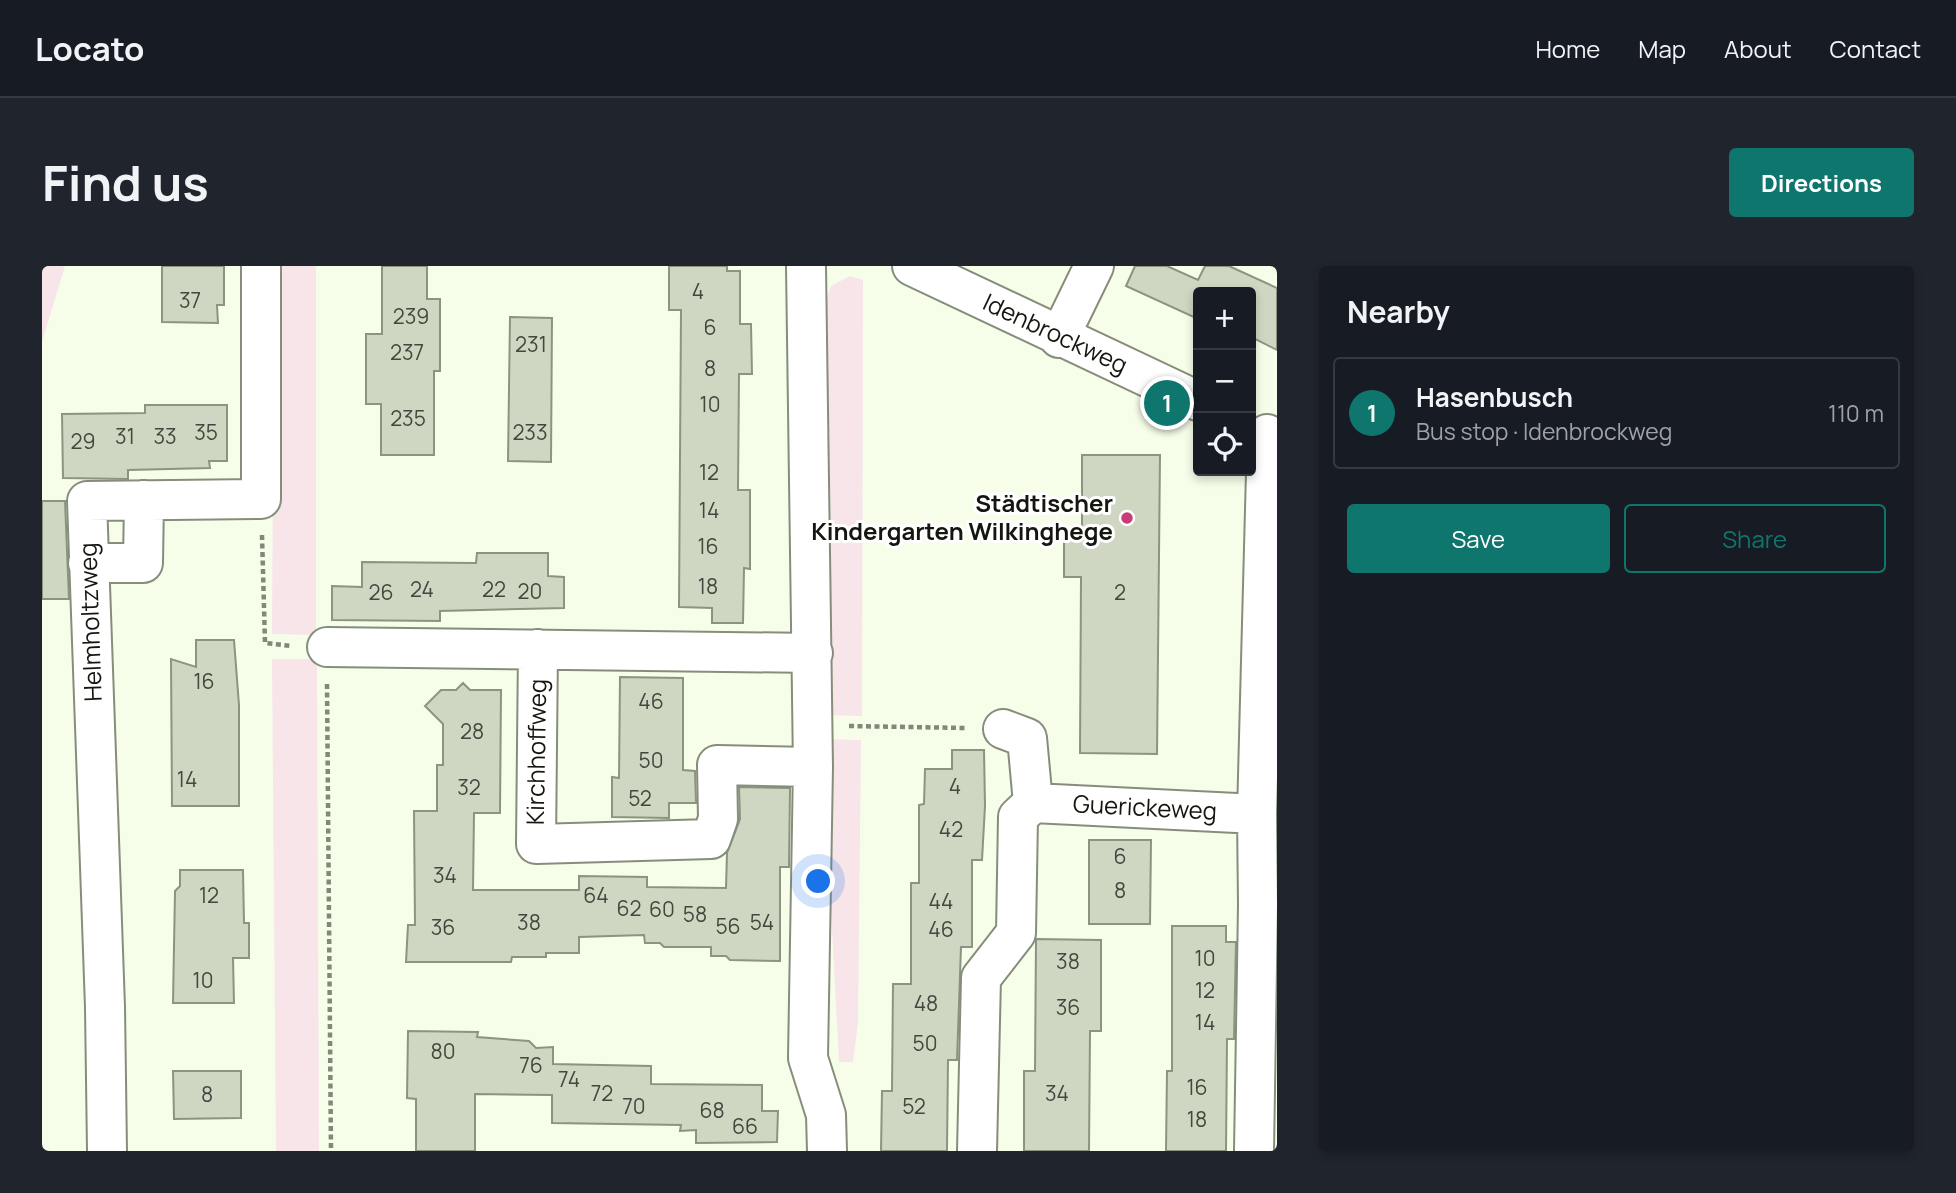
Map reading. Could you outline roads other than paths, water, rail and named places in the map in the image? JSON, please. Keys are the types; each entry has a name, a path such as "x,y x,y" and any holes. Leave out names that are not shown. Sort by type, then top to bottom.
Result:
{"street":[{"name":"Helmholtzweg","path":"107,1151 105,1007 87,500 261,499 261,266"},
{"path":"806,266 813,653 808,1058 826,1115 827,1151"},
{"name":"Idenbrockweg","path":"912,266 1059,338 1193,399"},
{"path":"1059,338 1094,266"},
{"path":"1254,1151 1258,905 1256,814 1265,432"},
{"path":"88,563 143,562 144,500"},
{"name":"Kirchhoffweg","path":"327,647 813,653"},
{"name":"Kirchhoffweg","path":"538,649 536,844 712,839 718,819 717,765 813,767"},
{"path":"978,1151 981,978 1016,933 1018,817 1033,803 1027,738 1003,729"},
{"name":"Guerickeweg","path":"1033,803 1256,814"}],"place":[{"name":"Hasenbusch","path":"1167,403"},
{"name":"Städtischer Kindergarten Wilkinghege","path":"1127,518"}]}
